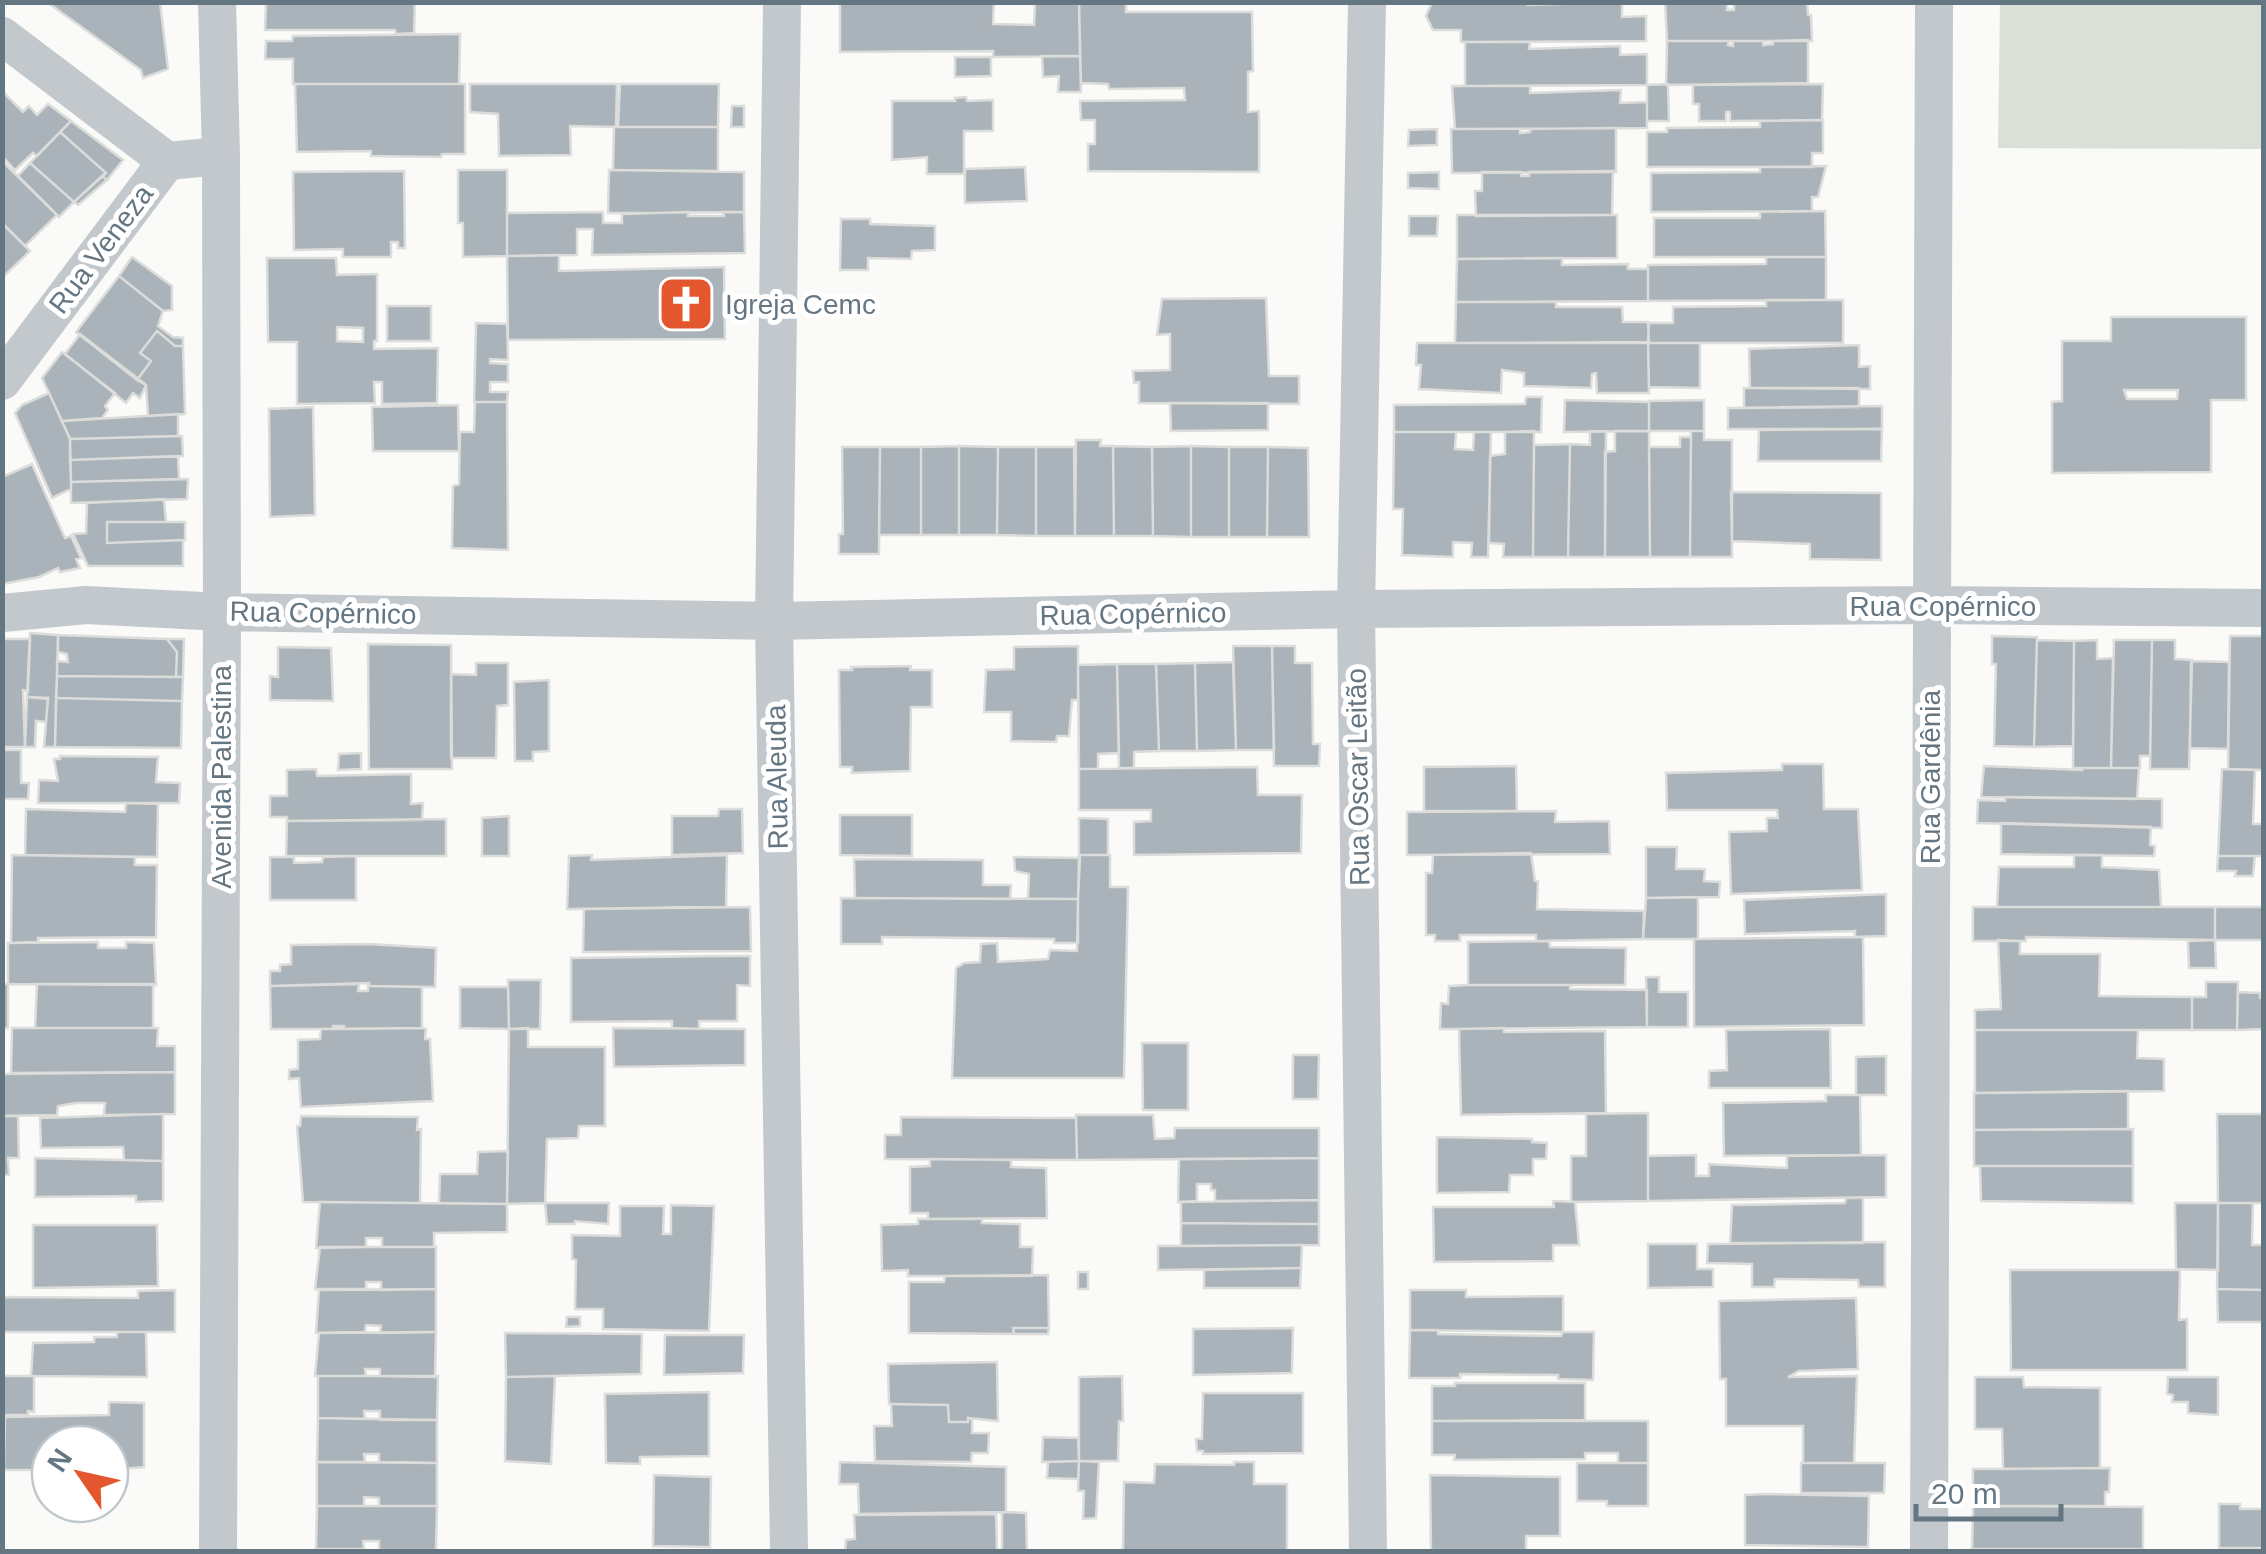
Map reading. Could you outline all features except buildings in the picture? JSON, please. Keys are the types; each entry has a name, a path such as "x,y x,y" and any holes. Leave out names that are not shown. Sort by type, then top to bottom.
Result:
{"street":[{"name":"Avenida Palestina","path":"216,2 221,156 222,612 218,1552"},
{"name":"Rua Aleuda","path":"782,2 774,620 789,1552"},
{"name":"Rua Oscar Leitão","path":"1366,2 1356,610 1368,1552"},
{"name":"Rua Gardênia","path":"1929,1552 1934,2"},
{"path":"2,36 167,161"},
{"name":"Rua Veneza","path":"2,381 167,161 221,156"},
{"name":"Rua Copérnico","path":"2,613 86,605 222,612 774,620 1931,605 2264,608"}],"shaded area":[{"path":"2000,3 2263,3 2263,149 1998,148"}],"place":[{"name":"Igreja Cemc","path":"686,304"}]}
